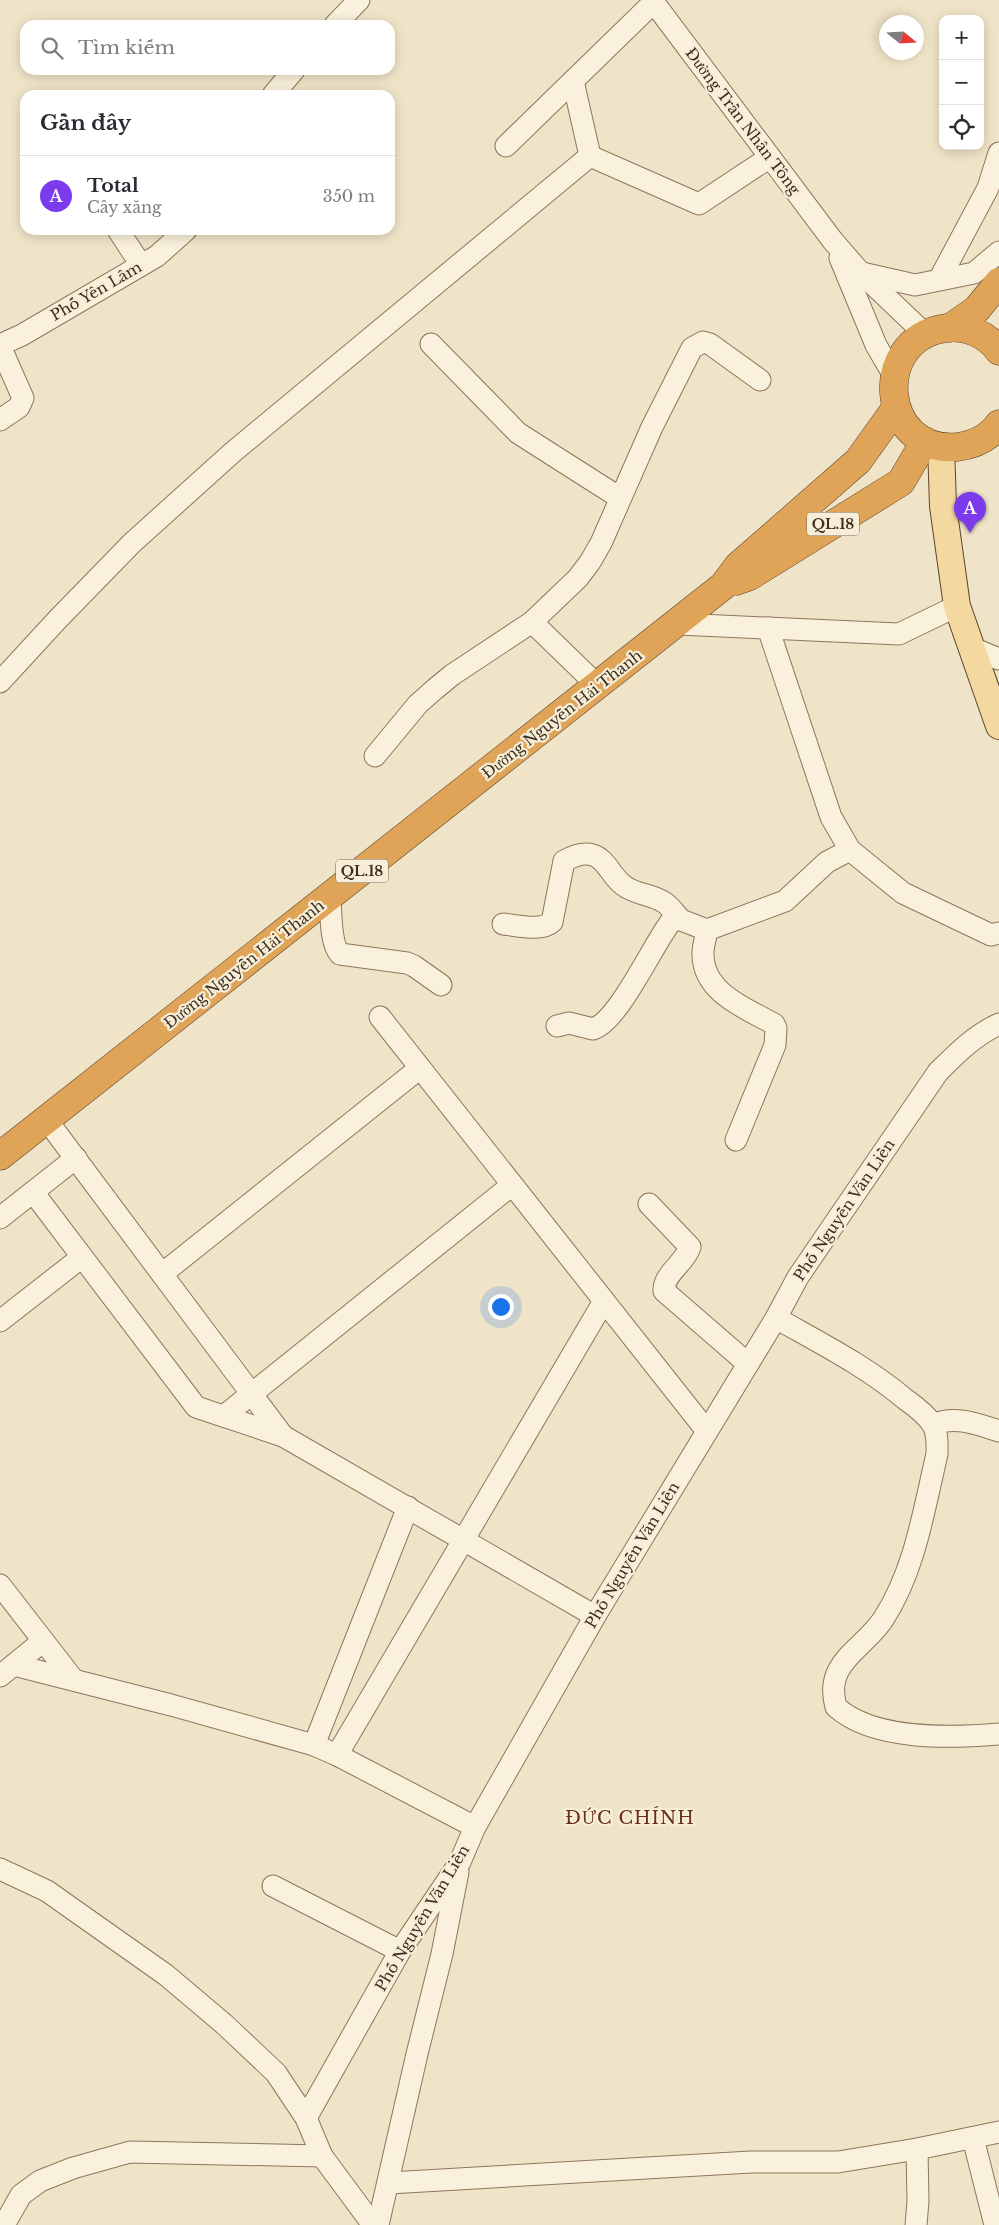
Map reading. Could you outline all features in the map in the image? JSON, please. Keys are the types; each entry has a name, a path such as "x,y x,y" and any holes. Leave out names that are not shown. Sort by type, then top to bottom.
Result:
{"highway":[{"path":"994,435 964,446 933,444 913,433 903,422 896,408 892,392 894,376 900,359 911,344 977,309 999,282"},
{"path":"938,331 966,329 982,335 999,351"},
{"name":"Đường Nguyễn Hải Thanh","path":"0,1156 678,624 723,586 738,566 858,460 896,408"},
{"name":"Đường Nguyễn Hải Thanh","path":"723,586 750,576 901,482 933,444"}],"main road":[{"path":"933,444 957,606 999,726"}],"street":[{"path":"340,20 359,0"},
{"path":"506,146 653,1"},
{"name":"Đường Trần Nhân Tông","path":"653,1 833,241 860,272 938,331"},
{"path":"277,90 290,75"},
{"path":"573,80 590,156"},
{"path":"940,278 988,188 999,153"},
{"path":"590,156 699,204 770,157"},
{"path":"0,682 132,543 226,459 590,156"},
{"path":"121,235 142,265"},
{"name":"Phố Yên Lâm","path":"0,346 142,265 156,256 180,235"},
{"name":"Đường Trần Nhân Tông","path":"833,241 876,345 894,376"},
{"path":"860,272 915,284 974,273 999,252"},
{"path":"374,756 412,711 435,689 452,675 532,622 578,578 602,543 652,426 692,348 697,343 710,344 760,380"},
{"path":"431,344 518,433 620,498"},
{"path":"0,346 23,398 19,407 0,420"},
{"path":"678,624 899,634 957,606"},
{"path":"532,622 598,686"},
{"path":"768,628 830,817 850,850 903,893 992,935 999,933"},
{"path":"972,648 999,659"},
{"path":"557,1026 569,1022 592,1029 604,1024 632,985 672,920 681,920 707,930 785,901 828,862 850,850"},
{"path":"502,924 533,927 549,925 552,922 564,861 571,856 582,854 592,854 599,858 622,885 633,892 665,902 681,920"},
{"path":"330,896 334,942 336,950 340,954 407,963 441,985"},
{"path":"707,930 703,953 706,972 714,986 729,998 774,1024 776,1028 775,1045 736,1140"},
{"path":"380,1017 706,1430"},
{"name":"Phố Nguyễn Văn Liền","path":"306,2118 400,1951 460,1862 475,1827 596,1616 706,1430 776,1318 798,1277 938,1072 964,1047 986,1030 999,1024"},
{"path":"162,1274 420,1068"},
{"path":"46,1119 284,1436"},
{"path":"0,1218 76,1158"},
{"path":"224,1416 512,1185"},
{"path":"33,1192 196,1407 284,1436 596,1616"},
{"path":"649,1204 690,1247 666,1281 664,1291 747,1363"},
{"path":"0,1322 82,1257"},
{"path":"338,1755 604,1300"},
{"path":"776,1318 845,1357 890,1387 923,1413 933,1425 937,1435 937,1454 906,1574 896,1598 880,1624 854,1649 842,1664 834,1685 836,1707 866,1724 883,1729 920,1734 972,1736 999,1734"},
{"path":"933,1425 943,1420 958,1420 999,1431"},
{"path":"314,1745 408,1507"},
{"path":"0,1585 72,1679"},
{"path":"7,1670 43,1641"},
{"path":"7,1670 72,1679 314,1745 338,1755 475,1827"},
{"path":"378,2225 442,1954 460,1862"},
{"path":"0,1869 47,1891 166,1975 224,2024 276,2073 306,2118 322,2156 373,2225"},
{"path":"274,1886 400,1951"},
{"path":"353,2197 388,2189 751,2162 838,2162 917,2149 999,2132"},
{"path":"974,2138 995,2225"},
{"path":"916,2225 917,2149"},
{"path":"4,2225 21,2195 40,2181 73,2168 130,2152 322,2156"}],"place":[{"name":"Total","path":"970,533"}],"district":[{"name":"ĐỨC CHÍNH","path":"630,1818"}]}
